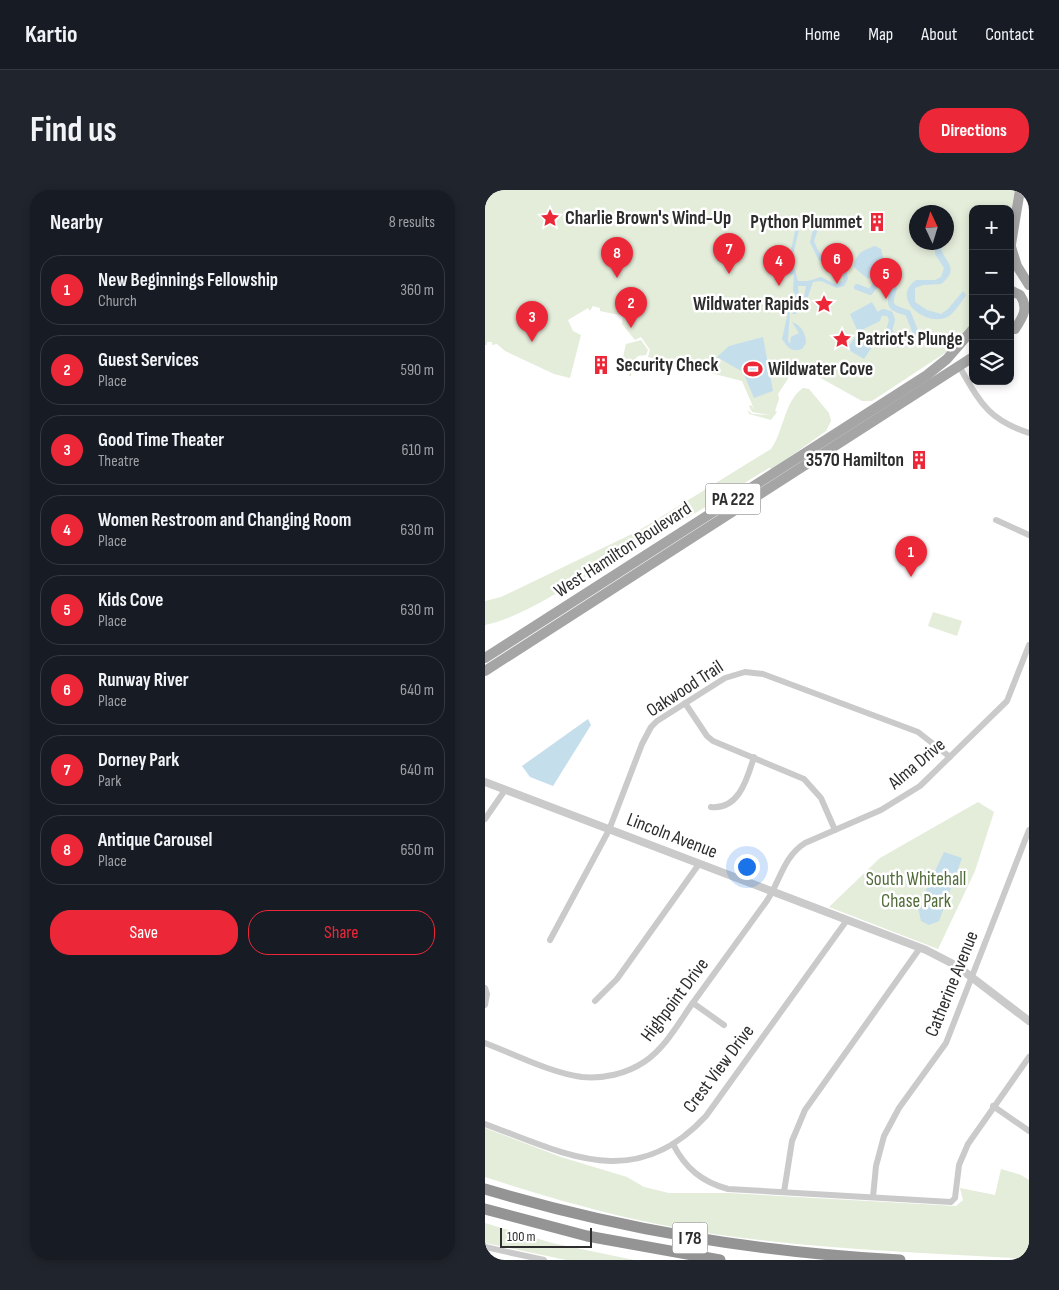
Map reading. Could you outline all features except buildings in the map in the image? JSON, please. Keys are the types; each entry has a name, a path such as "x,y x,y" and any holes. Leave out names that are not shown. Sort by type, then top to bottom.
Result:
{"highway":[{"name":"I 78","path":"485,1189 571,1214 696,1239 813,1254 900,1260"},
{"name":"I 78","path":"485,1209 587,1236 720,1260"}],"main road":[{"path":"1014,229 1020,190"},
{"path":"1012,250 1017,266 1029,285"},
{"path":"1014,292 1020,295 1025,304 1023,316 1014,330"},
{"path":"1014,330 1029,320"},
{"name":"West Hamilton Boulevard","path":"485,658 923,377 947,359 969,334"},
{"name":"West Hamilton Boulevard","path":"485,671 969,360"}],"street":[{"path":"959,366 992,415 1009,426 1029,433"},
{"path":"996,520 1029,536"},
{"name":"Alma Drive","path":"773,892 785,864 795,851 805,843 881,810 906,796 950,757 1007,701 1026,666 1029,644"},
{"name":"Oakwood Trail","path":"550,940 609,830 646,735 657,720 725,678 736,673 754,672 918,732 950,757"},
{"path":"685,703 713,741 804,779 821,798 835,830"},
{"path":"711,807 725,806 736,797 746,782 753,758"},
{"name":"Lincoln Avenue","path":"485,782 920,948 957,966 1029,1021"},
{"path":"485,819 505,790"},
{"name":"Catherine Avenue","path":"873,1197 876,1166 884,1136 899,1108 946,1043 1029,830"},
{"path":"1020,853 1029,853"},
{"path":"595,1001 617,979 699,864"},
{"name":"Highpoint Drive","path":"485,1043 569,1074 594,1077 616,1074 637,1066 655,1053 773,892"},
{"name":"Crest View Drive","path":"485,1124 571,1156 600,1162 638,1158 673,1144 706,1116 847,920"},
{"path":"784,1192 792,1141 805,1110 920,948"},
{"path":"485,988 487,994 485,1004"},
{"path":"693,1003 724,1025"},
{"path":"673,1144 690,1169 709,1182 733,1190 951,1202 956,1196 957,1179 963,1154 973,1134 1029,1057"},
{"path":"993,1106 1029,1131"},
{"path":"485,1247 544,1260"}],"green space":[{"path":"485,190 1015,190 1012,205 969,205 969,327 948,351 872,401 862,401 797,365 778,394 779,399 775,411 777,412 771,420 749,414 748,410 752,414 771,415 752,412 749,406 751,405 754,409 742,381 648,357 650,350 641,337 635,340 622,324 623,314 619,313 619,315 600,311 600,308 593,306 590,311 588,308 568,320 573,331 581,335 570,378 554,374 505,351 497,344 492,345 492,342 487,342 487,345 485,345"},
{"path":"641,340 648,350 646,355 638,356 633,361 631,376 629,376 630,372 620,370 626,344"},
{"path":"803,388 809,389 829,413 831,421 826,431 773,469 769,468 674,526 545,600 497,622 485,625 485,601 501,597 638,531 771,449 792,400"},
{"path":"933,612 962,621 957,636 928,626"},
{"name":"South Whitehall Chase Park","path":"978,802 994,812 975,871 938,949 829,907 880,858"},
{"path":"485,1128 561,1157 627,1177 644,1187 669,1193 729,1193 956,1206 963,1200 960,1188 995,1195 1001,1169 1021,1175 1029,1180 1029,1259 882,1251 771,1241 671,1227 608,1213 485,1177"},
{"path":"485,1223 552,1243 634,1260 566,1260 485,1243"}],"water":[{"path":"811,218 819,226 814,241 819,252 834,264 846,268 848,279 844,286 837,288 821,281 813,282 807,299 796,314 792,314 795,306 804,297 806,286 798,286 799,297 790,310 788,341 790,344 791,337 799,333 792,322 802,330 806,343 802,349 795,350 789,348 782,339 789,308 796,295 793,290 794,274 790,275 789,259 796,227 802,219","holes":["804,222 809,222 814,226 810,242 818,259 829,268 843,271 843,281 835,284 821,277 808,281 798,281 792,259 800,226"]},
{"path":"875,246 881,249 885,265 868,279 854,267 855,262 858,255"},
{"path":"935,250 941,250 950,267 950,272 941,284 923,285 915,288 915,302 927,310 941,314 948,309 963,291 966,295 952,314 940,319 931,319 915,310 909,303 907,295 909,288 916,280 935,280 941,277 944,268 935,254"},
{"path":"872,302 881,318 880,321 858,332 850,314"},
{"name":"Wildwater Cove","path":"763,337 773,391 754,398 743,372 717,357 729,346"},
{"path":"855,337 872,347 864,359 847,349"},
{"path":"588,719 591,725 553,786 530,777 522,766"},
{"path":"944,852 962,858 939,921 929,925 921,921 918,907"}],"waterway":[{"path":"857,287 870,292 879,280 884,279 891,283 894,289 891,300 892,306 908,313 917,336 905,344 899,344 889,331 892,320 890,314 883,312 874,318"}],"place":[{"name":"Charlie Brown's Wind-Up","path":"550,218"},
{"name":"Python Plummet","path":"877,222"},
{"name":"Dorney Park","path":"729,274"},
{"name":"Antique Carousel","path":"617,278"},
{"name":"Runway River","path":"837,284"},
{"name":"Women Restroom and Changing Room","path":"779,286"},
{"name":"Kids Cove","path":"886,299"},
{"name":"Wildwater Rapids","path":"824,304"},
{"name":"Guest Services","path":"631,328"},
{"name":"Patriot's Plunge","path":"842,339"},
{"name":"Good Time Theater","path":"532,342"},
{"name":"Security Check","path":"601,365"},
{"name":"Wildwater Cove","path":"753,369"},
{"name":"3570 Hamilton","path":"919,460"},
{"name":"New Beginnings Fellowship","path":"911,577"}]}
